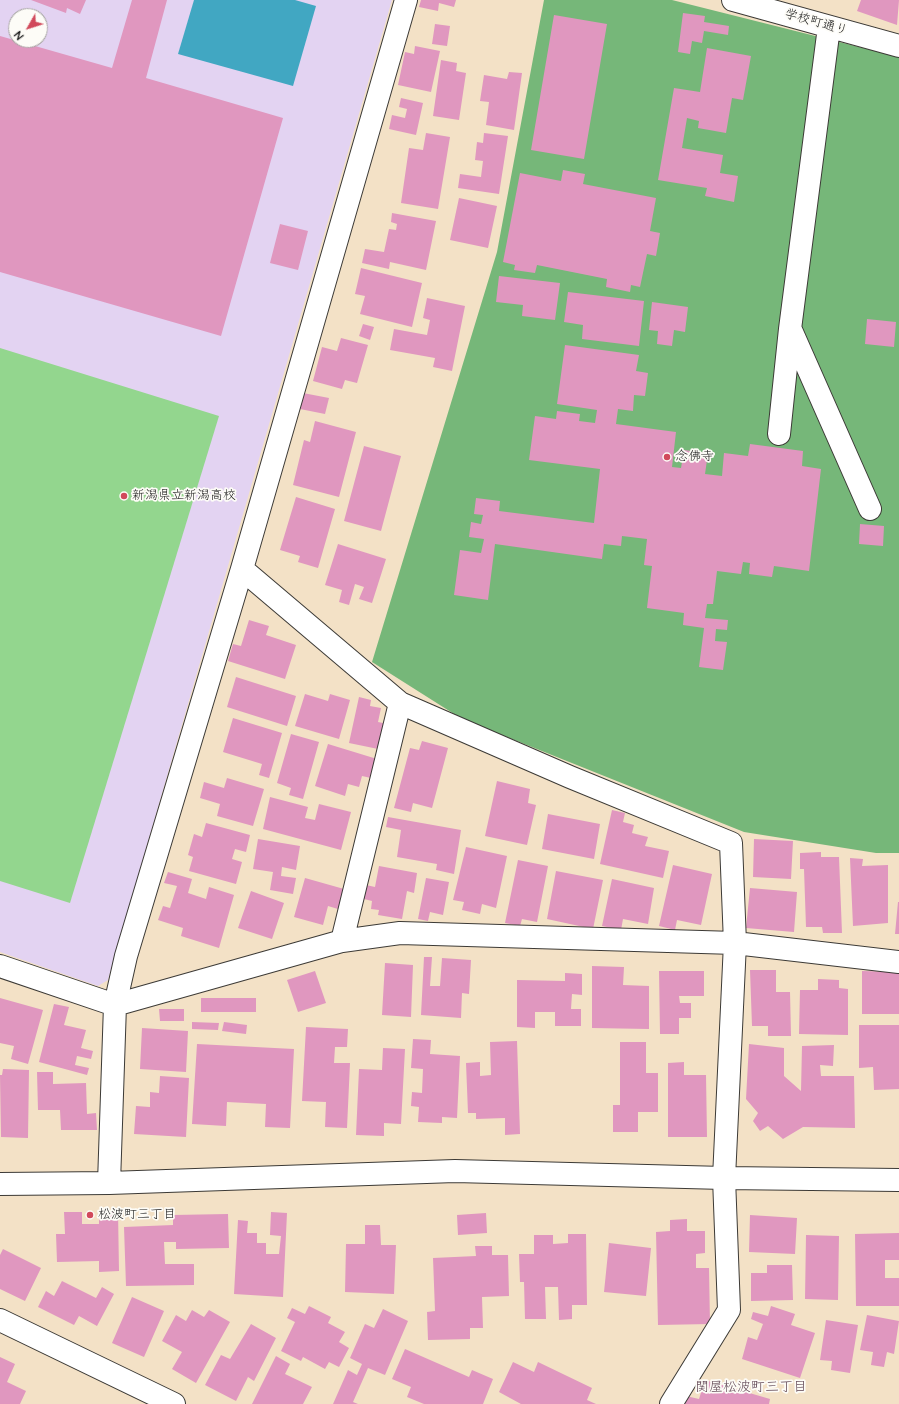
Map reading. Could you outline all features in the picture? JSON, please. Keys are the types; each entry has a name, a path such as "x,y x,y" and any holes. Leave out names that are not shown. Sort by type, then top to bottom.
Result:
{"street":[{"path":"109,1183 115,1005 128,948 242,569 406,0"},
{"name":"学校町通り","path":"733,0 899,46"},
{"path":"779,434 790,329 829,27"},
{"path":"790,329 870,510"},
{"path":"242,569 400,703 731,843 735,943 724,1178 729,1310 671,1404"},
{"path":"342,941 400,703"},
{"path":"0,966 115,1005 342,941 400,933 735,943 899,962"},
{"path":"0,1184 109,1183 456,1171 724,1178 899,1180"},
{"path":"0,1320 174,1404"}],"shaded area":[{"name":"新潟県立新潟高校","path":"0,0 392,0 108,980 98,986 0,952"}],"green space":[{"name":"念佛寺","path":"544,0 672,0 899,57 899,853 876,853 744,832 462,719 372,662 497,252"},
{"path":"0,348 219,416 70,903 0,881"}],"water":[{"path":"194,0 295,0 316,6 293,86 178,54"}],"building":[{"path":"31,0 86,0 80,14 67,8 66,13"},
{"path":"132,0 167,0 146,78 283,118 221,336 0,272 0,36 8,38 8,48 42,48 112,68"},
{"path":"421,0 456,0 454,7 439,3 438,11 419,7"},
{"path":"861,0 899,0 897,25 857,11"},
{"path":"683,13 705,16 704,22 729,26 728,35 704,31 702,43 692,41 690,54 678,52"},
{"path":"554,15 607,24 584,159 531,150"},
{"path":"435,24 450,26 447,46 432,44"},
{"path":"415,46 440,51 431,92 398,85 405,52 414,54"},
{"path":"707,48 751,56 743,100 732,98 726,133 698,128 699,121 687,118 682,148 723,155 720,173 738,176 734,202 705,196 707,188 658,180 674,88 700,92"},
{"path":"441,60 457,63 456,71 466,73 459,120 433,116"},
{"path":"509,72 522,73 514,130 486,125 489,102 480,101 484,75 507,79"},
{"path":"401,98 423,103 416,135 389,129 392,115 405,118 407,109 399,107"},
{"path":"426,133 450,137 438,209 401,203 409,148 423,150"},
{"path":"484,133 508,136 499,194 458,188 460,174 481,177 483,161 475,160 477,142 483,143"},
{"path":"563,170 585,174 583,184 656,198 650,231 660,233 656,256 647,254 640,287 631,285 630,292 606,287 607,279 537,265 535,273 514,270 515,265 503,262 520,173 561,181"},
{"path":"459,198 497,206 488,248 450,240"},
{"path":"392,213 436,221 426,270 390,262 389,269 362,263 365,249 384,252 389,229 396,230 397,224 391,222"},
{"path":"280,224 308,231 298,270 270,263"},
{"path":"361,268 422,283 412,327 360,314 365,296 355,294"},
{"path":"499,276 560,283 555,320 522,316 523,305 496,302"},
{"path":"568,292 644,301 639,346 582,339 583,325 564,322"},
{"path":"427,298 465,306 452,371 433,367 435,358 390,350 394,329 427,335 430,320 423,318"},
{"path":"652,302 688,307 685,332 674,330 672,346 657,344 658,331 649,330"},
{"path":"867,319 896,322 894,347 865,344"},
{"path":"363,324 374,327 370,340 359,336"},
{"path":"341,338 368,345 357,383 345,380 342,389 313,381 322,347 337,351"},
{"path":"565,345 639,355 636,371 648,373 645,396 634,395 633,411 618,409 616,424 676,432 672,467 681,468 684,450 708,453 705,474 722,476 724,453 748,456 750,444 803,451 802,466 821,469 809,571 774,566 772,577 749,574 750,563 743,562 741,574 717,571 713,604 707,604 705,618 728,620 727,630 716,629 715,641 727,642 723,670 699,667 704,628 683,625 684,613 647,608 652,566 644,565 647,539 622,536 621,546 604,544 602,559 495,544 488,600 454,595 460,550 481,553 484,539 469,537 471,522 481,524 483,515 474,514 476,498 500,501 499,511 594,523 600,469 529,460 535,416 556,419 557,411 580,414 579,421 595,423 597,410 557,404"},
{"path":"303,393 329,398 325,414 300,409"},
{"path":"315,421 356,432 339,497 293,485 304,440 310,442"},
{"path":"364,446 401,456 381,531 344,521"},
{"path":"296,497 335,509 318,568 298,562 300,556 280,550"},
{"path":"860,524 884,526 883,546 859,544"},
{"path":"338,544 386,559 372,603 359,599 364,587 355,584 349,605 339,602 342,590 325,585"},
{"path":"249,620 269,626 266,635 296,645 285,679 228,661 233,644 241,646"},
{"path":"236,677 296,696 287,726 227,707"},
{"path":"305,694 328,701 330,694 350,700 339,739 295,726"},
{"path":"359,697 371,700 370,706 381,708 378,722 388,724 383,750 349,743"},
{"path":"233,718 282,733 269,778 259,775 262,764 223,752"},
{"path":"291,734 319,742 303,799 289,795 291,788 277,783"},
{"path":"422,741 448,748 432,808 413,803 411,812 394,808 410,748 419,750"},
{"path":"328,744 377,759 371,778 362,776 359,787 348,784 345,796 315,786"},
{"path":"227,778 264,789 253,826 217,816 220,804 200,798 204,782 224,788"},
{"path":"497,781 530,789 528,803 536,805 527,845 485,836"},
{"path":"270,797 308,807 305,818 315,820 319,804 351,812 341,850 263,829"},
{"path":"612,810 625,813 623,822 634,825 632,833 648,837 645,846 669,851 663,878 600,864"},
{"path":"548,814 600,824 594,859 542,849"},
{"path":"388,817 461,830 454,874 436,870 437,864 397,857 401,830 386,827"},
{"path":"206,823 250,835 246,852 235,849 232,859 242,862 236,884 189,871 193,857 188,855 194,834 202,837"},
{"path":"258,839 300,846 296,870 282,867 281,876 296,878 293,894 270,890 273,872 253,869"},
{"path":"754,839 793,841 791,879 753,877"},
{"path":"466,847 507,856 496,908 482,904 480,914 462,910 464,902 453,900"},
{"path":"821,852 821,857 839,857 842,933 823,933 822,927 806,927 804,869 800,869 800,853"},
{"path":"850,858 863,859 862,866 888,865 888,923 853,926"},
{"path":"518,860 548,866 537,922 522,919 520,926 505,923"},
{"path":"673,865 712,874 701,925 677,920 675,930 659,926"},
{"path":"379,866 417,873 414,893 407,891 402,919 378,915 379,910 371,909 372,901 364,899 366,885 375,887"},
{"path":"556,871 603,880 593,929 547,919"},
{"path":"168,872 192,879 188,893 206,899 209,887 234,895 219,948 181,936 183,928 158,920 163,906 170,908 177,886 164,883"},
{"path":"305,878 344,889 338,909 328,906 323,925 294,917"},
{"path":"426,878 449,882 443,915 430,912 428,921 418,919"},
{"path":"612,879 654,888 648,924 623,919 621,930 602,926"},
{"path":"750,888 797,892 794,932 746,928"},
{"path":"251,891 284,903 272,939 238,928"},
{"path":"898,902 899,934 895,934"},
{"path":"424,957 432,957 430,986 440,986 442,958 471,960 469,994 462,993 461,1018 421,1015"},
{"path":"385,963 413,965 411,1017 382,1015"},
{"path":"592,966 624,967 623,985 649,986 649,1029 592,1028"},
{"path":"750,970 776,970 776,992 790,992 791,1036 768,1036 768,1026 752,1026"},
{"path":"315,971 326,1003 298,1012 287,980"},
{"path":"659,971 704,971 704,996 679,996 680,1003 691,1003 691,1018 679,1018 679,1034 660,1034"},
{"path":"862,971 899,972 899,1014 862,1014"},
{"path":"565,973 582,974 582,995 572,994 571,1009 581,1009 581,1026 555,1026 555,1012 535,1012 535,1028 517,1027 517,980 565,981"},
{"path":"818,979 839,980 839,988 848,989 848,1035 799,1034 800,990 818,990"},
{"path":"0,998 43,1010 28,1064 11,1059 14,1046 0,1043"},
{"path":"201,998 256,998 256,1012 201,1012"},
{"path":"54,1004 69,1007 64,1025 86,1030 81,1048 93,1051 91,1059 77,1056 75,1065 89,1068 87,1075 39,1062"},
{"path":"159,1009 184,1009 184,1021 160,1021"},
{"path":"192,1022 219,1023 218,1030 192,1029"},
{"path":"224,1022 247,1025 246,1034 222,1031"},
{"path":"859,1025 899,1025 899,1089 874,1090 873,1067 859,1068"},
{"path":"306,1027 348,1029 347,1047 335,1047 334,1063 350,1063 347,1128 325,1127 326,1102 302,1101"},
{"path":"142,1028 188,1031 186,1072 140,1069"},
{"path":"413,1039 431,1040 430,1054 460,1056 457,1118 442,1117 442,1123 418,1122 419,1107 411,1106 412,1092 422,1093 423,1069 411,1068"},
{"path":"517,1041 520,1134 505,1135 505,1118 476,1119 476,1113 468,1113 466,1063 480,1062 480,1076 491,1075 490,1042"},
{"path":"620,1042 646,1042 646,1073 658,1073 658,1112 638,1112 638,1132 613,1132 613,1105 620,1105"},
{"path":"197,1044 294,1049 290,1128 265,1127 266,1104 227,1102 226,1126 192,1124"},
{"path":"749,1044 784,1048 784,1076 801,1091 802,1046 834,1045 833,1066 820,1065 821,1076 854,1076 855,1128 803,1127 783,1139 768,1126 760,1131 753,1121 758,1113 746,1099"},
{"path":"383,1048 405,1049 401,1124 384,1123 384,1136 356,1135 359,1069 382,1070"},
{"path":"684,1062 684,1075 706,1075 707,1137 668,1137 668,1063"},
{"path":"3,1069 29,1070 28,1138 1,1137 0,1075 2,1075"},
{"path":"37,1072 53,1072 53,1084 86,1083 87,1114 96,1113 97,1130 61,1130 60,1110 38,1110"},
{"path":"160,1076 189,1078 186,1137 134,1134 136,1106 150,1107 150,1092 159,1093"},
{"path":"99,1211 118,1211 119,1271 99,1272 99,1261 57,1262 56,1234 65,1234 64,1212 82,1212 82,1224 99,1224"},
{"path":"271,1212 287,1213 283,1297 234,1294 238,1220 248,1221 247,1233 257,1233 257,1243 266,1243 266,1254 279,1254 281,1236 270,1235"},
{"path":"486,1213 487,1233 458,1235 457,1215"},
{"path":"228,1214 229,1248 176,1249 176,1242 164,1242 165,1264 194,1264 194,1285 126,1286 124,1227 173,1225 173,1215"},
{"path":"750,1215 797,1218 795,1254 749,1252"},
{"path":"687,1219 687,1231 705,1231 705,1253 696,1254 696,1268 709,1268 710,1324 658,1325 656,1232 670,1231 670,1220"},
{"path":"365,1225 380,1225 381,1245 396,1245 394,1294 345,1292 346,1244 365,1244"},
{"path":"899,1233 899,1260 885,1260 885,1278 899,1278 899,1306 856,1306 855,1234"},
{"path":"568,1234 586,1234 587,1305 572,1305 572,1319 559,1320 558,1287 545,1287 546,1319 525,1319 524,1282 520,1282 519,1254 534,1254 534,1235 553,1235 553,1244 568,1243"},
{"path":"806,1235 839,1236 838,1300 805,1299"},
{"path":"609,1243 651,1248 646,1296 604,1292"},
{"path":"475,1246 492,1246 492,1255 508,1255 509,1296 482,1297 483,1328 470,1328 470,1339 428,1340 427,1312 435,1311 433,1258 476,1256"},
{"path":"3,1249 41,1268 25,1301 0,1289 0,1255"},
{"path":"767,1265 792,1265 793,1300 751,1301 751,1273 767,1273"},
{"path":"62,1281 96,1298 102,1287 114,1294 97,1326 79,1316 74,1325 38,1307 46,1291 54,1296"},
{"path":"132,1297 164,1311 144,1357 112,1343"},
{"path":"309,1306 331,1317 328,1323 345,1332 339,1342 349,1348 339,1367 329,1362 325,1369 303,1357 301,1361 281,1351 295,1322 287,1318 292,1308 305,1314"},
{"path":"771,1306 795,1314 791,1325 815,1333 800,1378 742,1359 748,1337 757,1340 763,1324 751,1319 753,1312 768,1316"},
{"path":"383,1309 408,1321 385,1375 368,1368 353,1402 358,1404 333,1404 348,1370 357,1375 362,1364 350,1358 365,1324 374,1328"},
{"path":"192,1310 204,1317 209,1310 230,1322 196,1383 172,1369 182,1352 162,1341 176,1315 186,1321"},
{"path":"867,1315 899,1321 894,1354 887,1352 884,1367 871,1365 873,1352 860,1350"},
{"path":"826,1320 858,1325 850,1373 831,1370 832,1361 820,1360"},
{"path":"251,1324 276,1338 254,1381 248,1377 236,1401 205,1385 221,1355 230,1359"},
{"path":"405,1349 469,1377 472,1370 493,1379 483,1404 424,1404 407,1397 411,1387 392,1379"},
{"path":"276,1356 290,1364 285,1374 312,1387 303,1404 252,1404"},
{"path":"0,1357 15,1364 7,1382 26,1391 20,1404 0,1404"},
{"path":"513,1362 534,1372 538,1362 592,1388 587,1400 596,1404 521,1404 499,1392"},
{"path":"705,1380 770,1399 769,1404 684,1404 686,1396 699,1399"}],"place":[{"name":"念佛寺","path":"667,457"},
{"name":"新潟県立新潟高校","path":"124,496"},
{"name":"松波町三丁目","path":"90,1215"}],"district":[{"name":"関屋松波町三丁目","path":"751,1388"}]}
